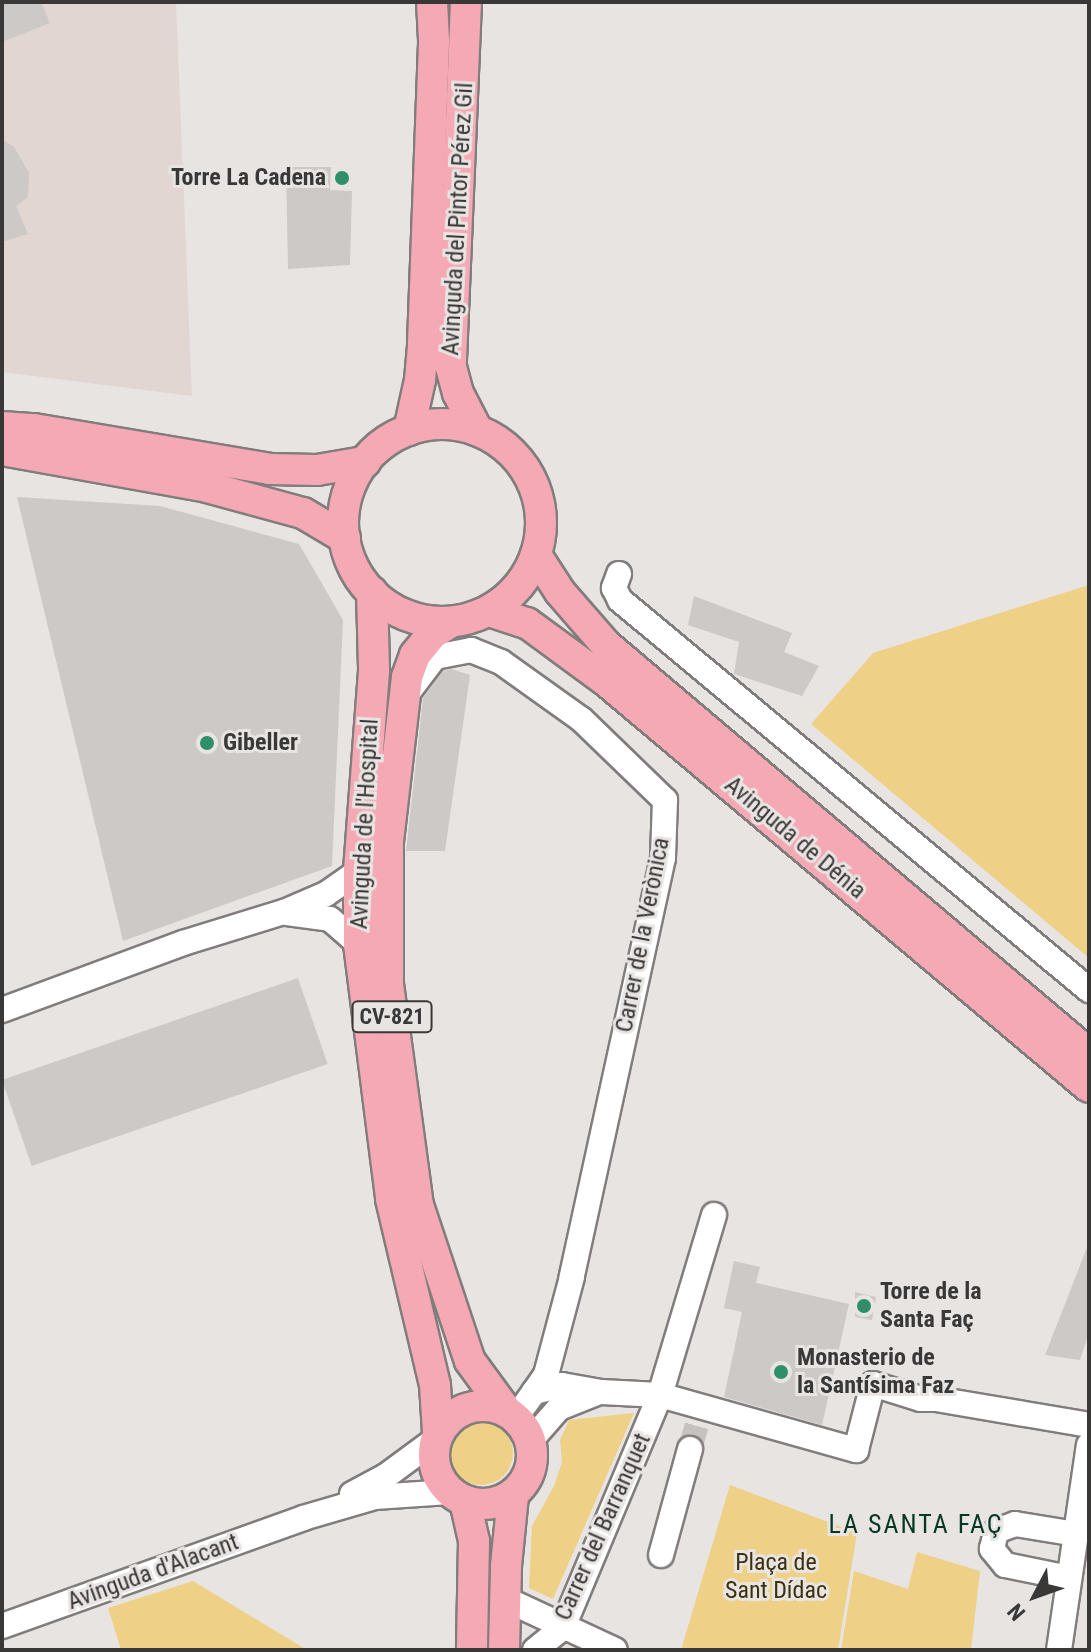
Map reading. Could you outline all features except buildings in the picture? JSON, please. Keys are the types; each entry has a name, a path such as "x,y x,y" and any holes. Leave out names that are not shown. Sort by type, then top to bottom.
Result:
{"main road":[{"name":"Avinguda del Pintor Pérez Gil","path":"409,430 420,380 423,343 434,40 432,2"},
{"name":"Avinguda del Pintor Pérez Gil","path":"466,2 451,367 458,393 477,430"},
{"name":"CV-821","path":"454,425 477,430 499,442 518,459 532,481 540,505 541,530 536,555 513,593 489,611 451,622 422,620 395,610 372,592 359,576 345,538 347,498 365,462 377,448 409,430 454,425"},
{"path":"2,427 34,429 270,469 317,470 365,462"},
{"path":"2,450 207,487 303,513 345,538"},
{"name":"Avinguda de Dénia","path":"536,555 560,592 606,645 1089,1054"},
{"name":"Avinguda de l'Hospital","path":"372,592 374,671 359,871 359,944 391,1199 435,1385 437,1436"},
{"name":"Avinguda de Dénia","path":"489,611 527,623 605,680 1089,1087"},
{"name":"Avinguda de l'Hospital","path":"451,622 432,634 415,655 404,697 388,841 388,984 418,1205 470,1361 517,1422"},
{"path":"437,1436 451,1416 467,1407 485,1404 517,1422 530,1474 513,1496 504,1650"},
{"name":"CV-821","path":"437,1436 434,1465 457,1497 474,1541 472,1650"},
{"path":"457,1497 485,1505 513,1496"}],"street":[{"path":"619,574 614,588 620,600 1089,990"},
{"name":"Carrer de la Verònica","path":"404,697 435,657 471,650 501,662 581,719 665,800 663,858 572,1277 546,1375 517,1422"},
{"path":"2,1010 183,943 284,912 326,894 359,871"},
{"path":"284,912 330,919 359,944"},
{"name":"Carrer del Barranquet","path":"535,1650 563,1627 665,1396 714,1215"},
{"path":"534,1392 562,1385 601,1392 665,1396 856,1450 873,1384 921,1399 1089,1425"},
{"path":"517,1422 601,1392"},
{"name":"Avinguda d'Alacant","path":"303,1518 386,1476 437,1436"},
{"path":"1059,1650 1089,1445"},
{"path":"661,1555 690,1449"},
{"name":"Avinguda d'Alacant","path":"2,1626 303,1518 375,1497 457,1497"},
{"path":"1069,1578 1005,1565 992,1549 996,1531 1015,1524 1076,1534"},
{"path":"505,1599 615,1650"}],"shaded area":[{"path":"2,2 176,2 192,396 2,372"}],"green space":[{"path":"1089,585 1089,958 811,724 873,653"},
{"path":"634,1413 553,1599 529,1588 532,1526 554,1486 562,1462 560,1440 569,1420"},
{"path":"481,1421 499,1427 507,1435 513,1453 507,1471 499,1479 481,1485 463,1479 455,1471 449,1453 455,1435 463,1427"},
{"name":"Plaça de Sant Dídac","path":"730,1485 857,1533 838,1650 681,1650"},
{"path":"917,1552 980,1571 971,1650 841,1650 854,1571 908,1589"},
{"path":"193,1581 307,1650 121,1650 108,1608"}],"tunnel":[{"path":"690,1449 699,1418"}],"place":[{"name":"Torre La Cadena","path":"342,178"},
{"name":"Gibeller","path":"207,743"},
{"name":"Torre de la Santa Faç","path":"864,1306"},
{"name":"Monasterio de la Santísima Faz","path":"781,1372"}],"district":[{"name":"LA SANTA FAÇ","path":"916,1525"}]}
